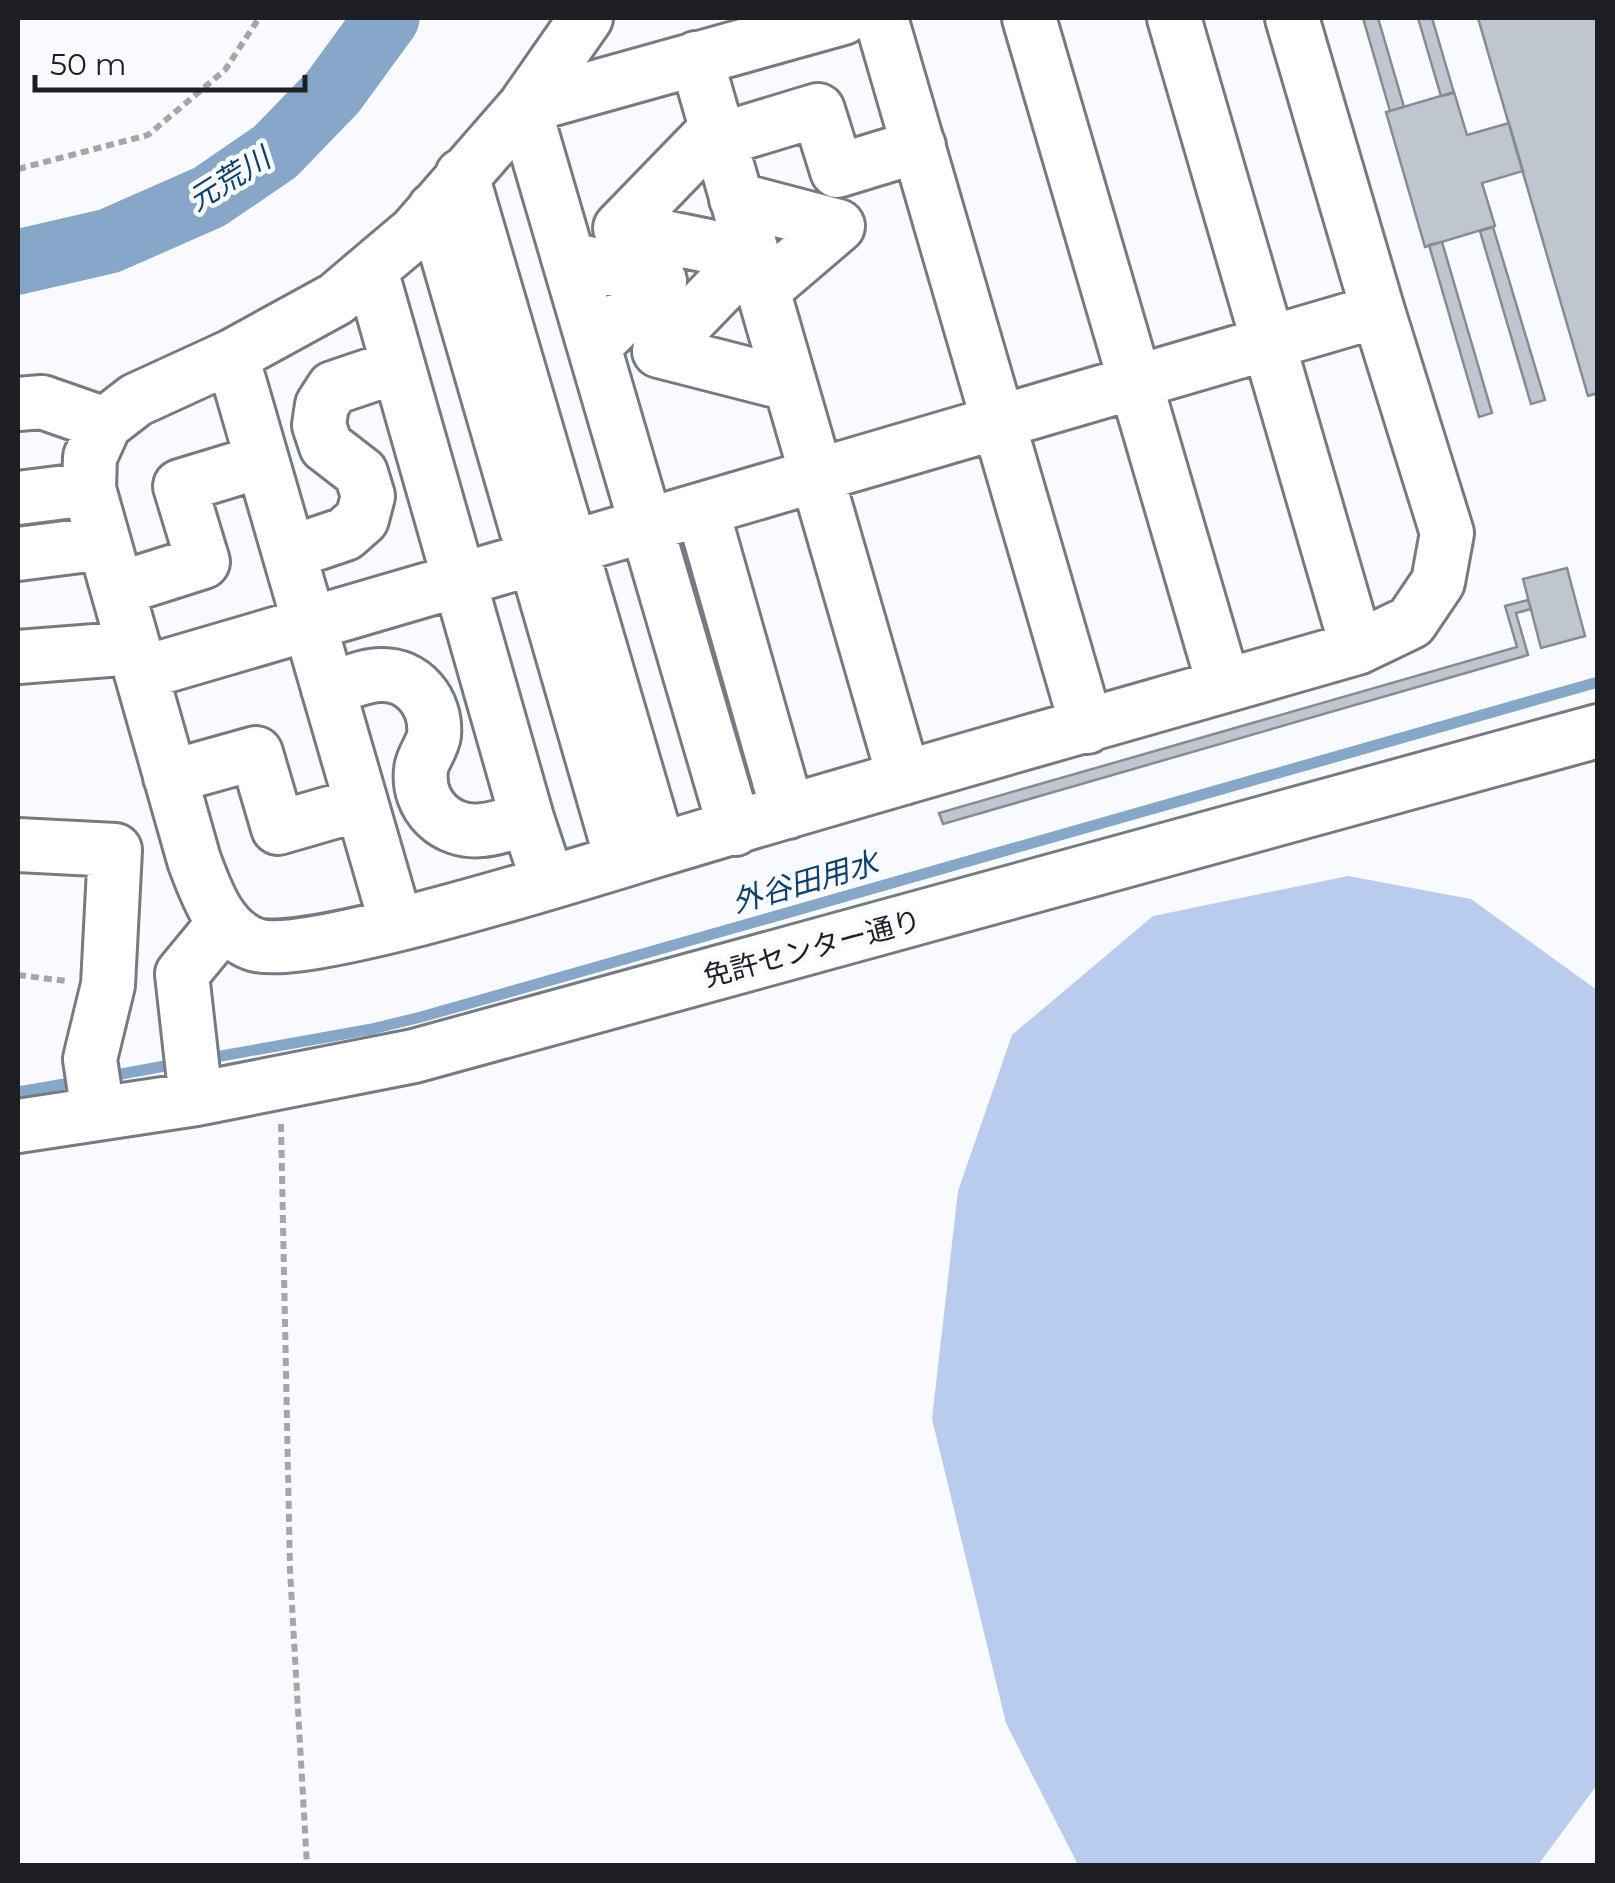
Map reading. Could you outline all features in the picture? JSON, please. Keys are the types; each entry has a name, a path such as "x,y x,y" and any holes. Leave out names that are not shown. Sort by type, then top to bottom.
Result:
{"street":[{"path":"586,18 524,107 415,232 336,299 232,356 136,400 105,424 90,457 90,488 208,900 224,923 253,944 278,948 323,942 548,882 1357,648 1411,622 1438,582 1448,533 1292,18"},
{"path":"524,107 843,18"},
{"path":"881,18 1087,727"},
{"path":"1029,18 1224,686"},
{"path":"1174,18 1357,648"},
{"path":"696,58 904,778"},
{"path":"524,107 735,829"},
{"path":"757,273 620,228 717,135 818,110 836,171 919,146"},
{"path":"448,192 640,855"},
{"path":"736,200 838,226 757,273 658,351 788,384"},
{"path":"568,258 660,281 594,346"},
{"path":"371,270 526,818 548,882"},
{"path":"18,657 138,660 309,624 1378,311"},
{"path":"232,356 396,923"},
{"path":"289,553 346,534 362,519 368,496 361,473 326,446 319,424 322,405 333,388 398,366"},
{"path":"18,404 42,402 105,424"},
{"path":"18,554 111,566 202,562 180,486 262,461"},
{"path":"18,498 90,488"},
{"path":"702,508 788,812"},
{"path":"328,689 380,675 408,680 426,698 434,718 433,741 420,766 421,793 435,816 455,828 480,830 526,818"},
{"name":"免許センター通り","path":"18,1126 196,1099 414,1056 1598,731"},
{"path":"170,778 256,752 278,828 361,804"},
{"path":"18,845 115,850 108,985 90,1060 98,1113"},
{"path":"196,1099 182,974 224,923"}],"path":[{"path":"18,169 148,135 225,70 258,18"},
{"path":"280,1083 290,1570 307,1866"}],"shaded area":[{"path":"1348,876 1471,899 1597,990 1597,1785 1538,1865 1078,1865 1006,1723 932,1419 958,1191 1012,1035 1153,916"}],"building":[{"path":"1363,18 1378,18 1404,107 1390,111"},
{"path":"1418,18 1432,18 1454,93 1441,96"},
{"path":"1478,18 1598,18 1598,393 1588,396"},
{"path":"1454,92 1467,135 1509,123 1523,171 1482,183 1495,226 1425,247 1386,112"},
{"path":"1493,227 1545,400 1531,404 1480,231"},
{"path":"1442,242 1492,413 1479,417 1429,245"},
{"path":"1567,568 1585,636 1541,648 1523,579"},
{"path":"1528,600 1531,609 1516,613 1528,655 943,824 939,813 1517,647 1505,606"}],"waterway":[{"name":"元荒川","path":"18,262 109,241 209,197 275,152 333,92 387,18"},
{"name":"外谷田用水","path":"204,1059 421,1017 1598,682"},
{"name":"外谷田用水","path":"105,1077 181,1063"},
{"name":"外谷田用水","path":"18,1092 82,1081"}]}
